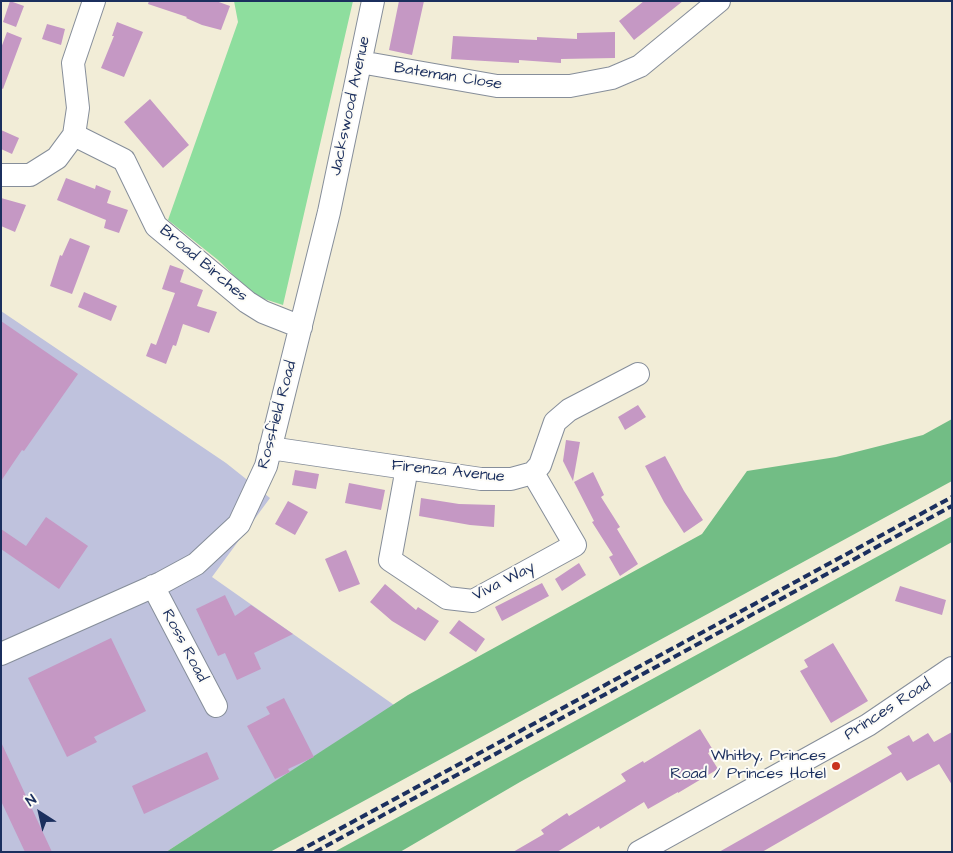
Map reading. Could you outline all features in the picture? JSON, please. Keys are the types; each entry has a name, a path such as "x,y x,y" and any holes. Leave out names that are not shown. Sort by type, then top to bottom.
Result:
{"street":[{"name":"Jackswood Avenue","path":"329,212 373,1"},
{"path":"1,175 30,175 57,158 74,135 78,108 73,64 87,3"},
{"name":"Bateman Close","path":"360,62 497,86 570,86 612,78 640,66 709,4"},
{"name":"Broad Birches","path":"74,135 124,160 156,226 247,302 263,312 301,327"},
{"name":"Rossfield Road","path":"2,653 153,586 196,564 239,524 266,466 329,212"},
{"path":"533,473 540,465 555,422 569,410 638,374"},
{"name":"Firenza Avenue","path":"270,448 481,479 511,479 533,473"},
{"name":"Viva Way","path":"407,468 390,560 446,598 473,601 575,545 533,473"},
{"name":"Ross Road","path":"153,586 216,706"},
{"name":"Princes Road","path":"639,852 667,845 868,725 952,668"}],"shaded area":[{"path":"1,311 226,463 270,498 212,577 394,705 166,852 1,852"}],"green space":[{"path":"234,1 353,1 283,305 255,296 218,260 168,220 238,22"},
{"path":"952,419 952,481 270,852 166,852 408,695 702,534 747,471 836,457 923,435"},
{"path":"952,516 952,542 520,782 400,852 334,852"}],"building":[{"path":"10,1 24,6 16,27 3,22"},
{"path":"149,1 216,1 230,6 221,30 202,25 187,17 148,4"},
{"path":"399,1 424,1 412,55 389,50"},
{"path":"644,1 683,1 634,40 619,21"},
{"path":"117,22 143,32 124,77 101,68 114,36 112,36"},
{"path":"47,24 65,29 61,45 42,39"},
{"path":"7,32 22,38 3,89 1,88 1,48"},
{"path":"615,32 615,58 561,59 561,63 519,60 519,63 451,59 453,36 537,40 537,37 577,39 577,33"},
{"path":"150,99 189,145 163,168 124,122"},
{"path":"1,130 19,138 12,154 1,149"},
{"path":"66,178 95,189 96,185 111,191 107,203 128,210 119,233 104,228 106,220 57,200"},
{"path":"1,198 26,205 15,232 1,226"},
{"path":"70,238 90,246 72,294 50,286 60,255 62,256"},
{"path":"170,265 184,270 180,282 203,290 197,306 217,312 209,333 183,324 176,346 173,345 166,364 146,356 151,343 156,345 175,293 162,289"},
{"path":"84,292 117,306 111,321 78,307"},
{"path":"1,321 78,374 1,481"},
{"path":"638,405 646,417 625,430 618,417"},
{"path":"566,440 580,442 573,481 563,461"},
{"path":"665,456 684,491 703,520 684,533 664,502 645,466"},
{"path":"295,470 319,474 316,489 292,485"},
{"path":"593,472 604,495 601,497 620,527 617,529 638,564 620,576 609,557 613,555 592,522 594,521 574,482"},
{"path":"349,483 385,490 381,510 345,503"},
{"path":"421,498 459,504 495,505 494,527 470,525 419,516"},
{"path":"288,501 308,512 295,535 275,524"},
{"path":"46,517 88,546 59,589 1,549 1,529 26,546"},
{"path":"346,550 360,584 339,592 325,559"},
{"path":"579,563 586,575 562,591 555,579"},
{"path":"542,583 549,596 502,621 495,607"},
{"path":"385,584 416,610 418,607 439,621 425,641 392,621 370,602"},
{"path":"900,586 946,600 942,615 895,601"},
{"path":"225,595 235,616 251,605 293,634 254,653 261,669 237,680 225,653 218,656 196,609"},
{"path":"459,620 485,639 476,652 449,633"},
{"path":"111,638 146,711 94,737 97,742 67,757 28,678"},
{"path":"833,643 868,701 831,723 800,671 808,667 804,660"},
{"path":"284,698 314,757 288,769 290,772 275,779 247,726 270,714 266,707"},
{"path":"700,729 713,750 708,753 718,769 648,809 644,802 600,829 599,826 557,852 513,852 544,834 541,830 567,813 569,816 626,781 621,774 643,761 644,763"},
{"path":"952,732 952,785 939,764 907,781 901,772 762,852 719,852 892,754 887,747 909,735 913,742 928,733 934,742"},
{"path":"1,742 52,852 25,852 1,801"},
{"path":"207,752 219,779 144,814 132,786"}],"railway":[{"path":"297,852 952,497"},
{"path":"315,852 952,506"}],"place":[{"name":"Whitby, Princes Road / Princes Hotel","path":"836,766"}]}
